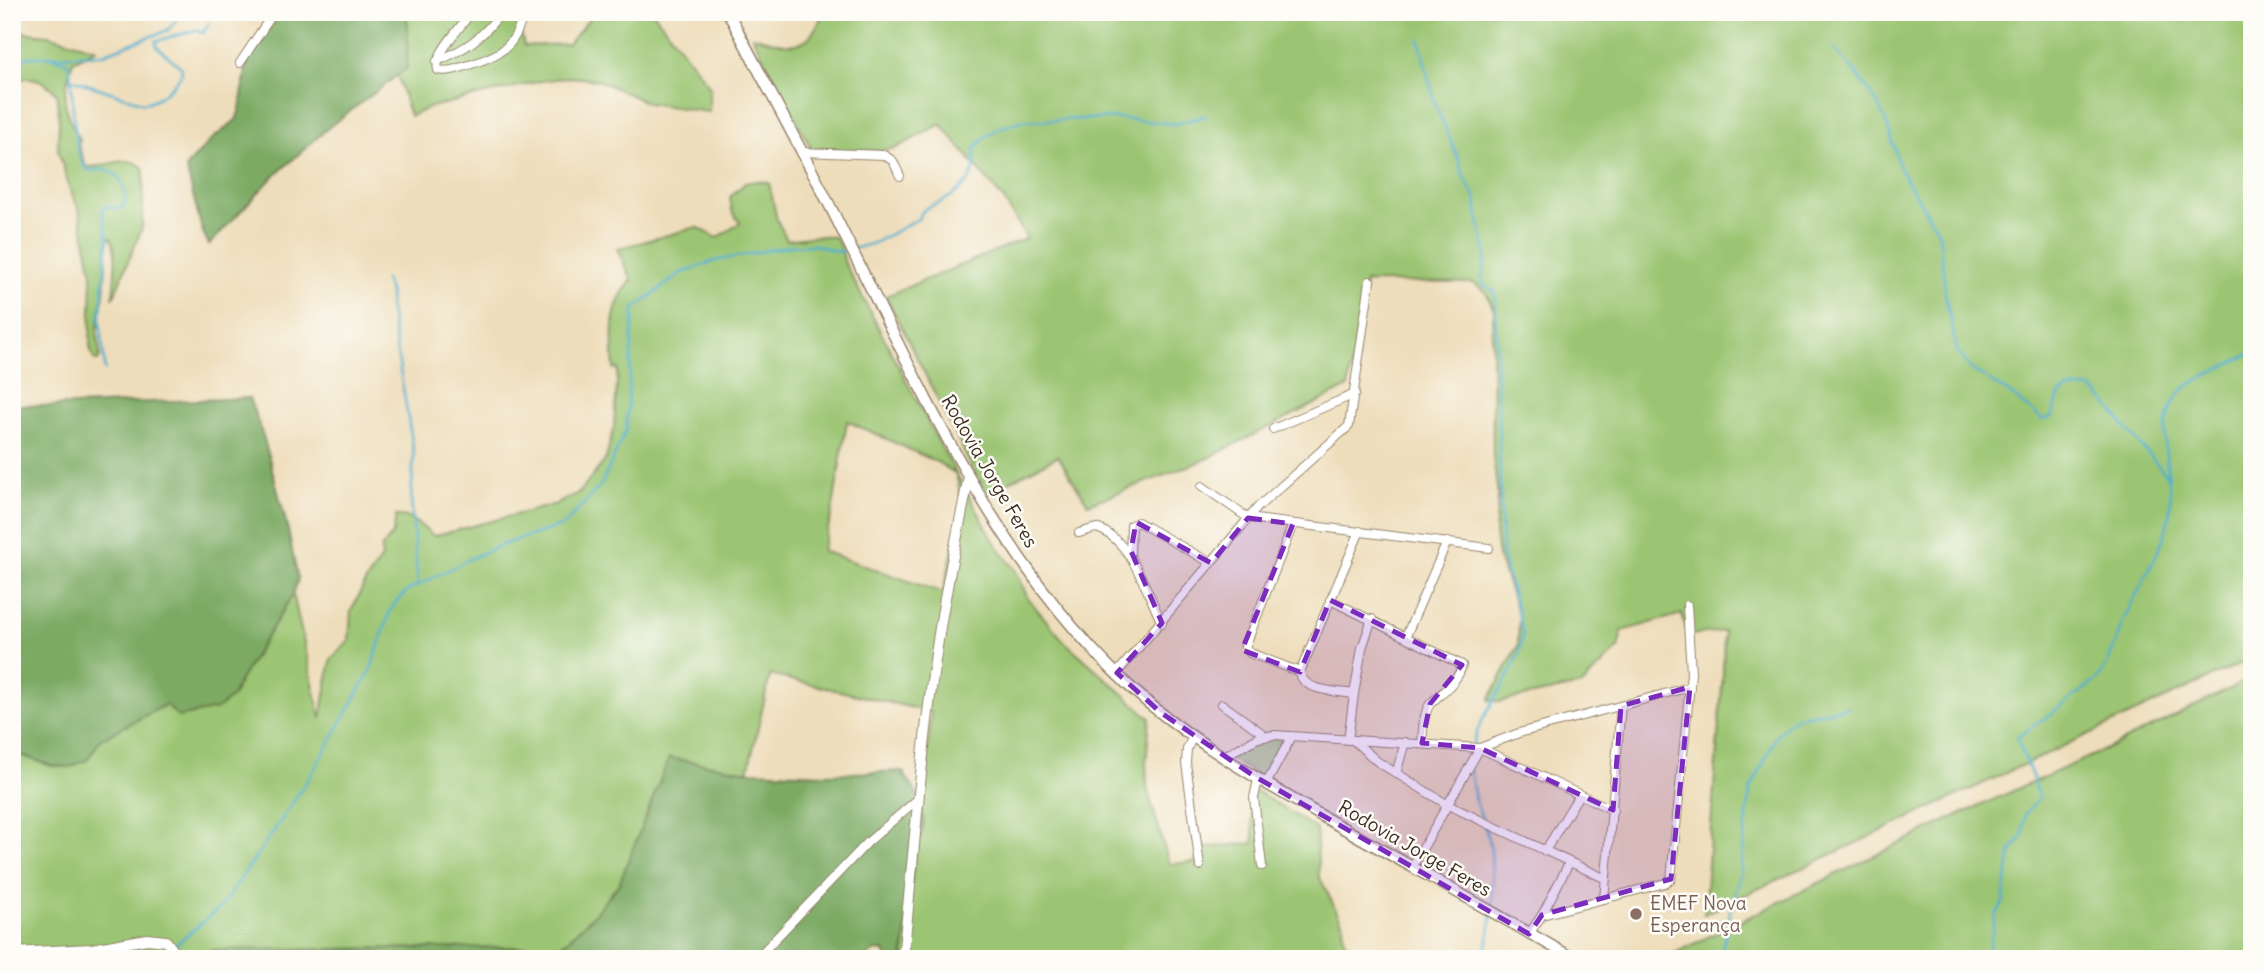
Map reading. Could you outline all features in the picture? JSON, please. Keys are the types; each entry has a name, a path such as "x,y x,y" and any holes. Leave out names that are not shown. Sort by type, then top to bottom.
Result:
{"main road":[{"name":"Rodovia Jorge Feres","path":"728,12 970,476 999,527 1072,626 1116,673 1152,706 1222,757 1574,959"}],"street":[{"path":"240,63 274,12"},
{"path":"471,12 437,61 438,70 445,72 507,48 515,36 523,12"},
{"path":"437,61 482,36 500,12"},
{"path":"801,152 884,155 893,161 900,176"},
{"path":"1116,673 1162,623 1248,518 1346,430 1350,423 1355,394 1370,281"},
{"path":"1273,429 1355,394"},
{"path":"903,959 939,633 970,476"},
{"path":"1202,486 1248,518 1489,548"},
{"path":"1130,557 1131,527 1136,522 1211,563"},
{"path":"1293,524 1244,645 1250,653 1300,672"},
{"path":"1079,533 1096,527 1108,532 1122,544 1162,623"},
{"path":"1354,694 1308,685 1301,680 1300,672 1360,531"},
{"path":"1406,636 1447,542"},
{"path":"1330,600 1462,664 1459,673 1427,709 1422,743"},
{"path":"1542,915 1665,883 1672,876 1692,651 1688,605"},
{"path":"1350,740 1362,648 1372,619"},
{"path":"1412,867 1480,748 1520,733 1689,687"},
{"path":"1222,704 1266,736"},
{"path":"1604,899 1621,706"},
{"path":"1193,736 1187,749 1186,763 1200,866"},
{"path":"1222,757 1266,736 1480,748 1613,810"},
{"path":"1262,866 1254,798 1292,736"},
{"path":"1350,740 1396,774 1448,804 1545,852 1606,878"},
{"path":"1396,774 1405,742"},
{"path":"1545,852 1579,795"},
{"path":"756,959 868,842 919,798"},
{"path":"1529,933 1542,915 1569,863"},
{"path":"12,953 92,949 155,939 166,942 179,959"}],"highlighted area":[{"path":"1248,518 1293,524 1242,650 1300,672 1330,600 1462,665 1430,704 1422,743 1480,748 1613,810 1621,706 1690,687 1671,879 1542,915 1529,934 1254,776 1160,712 1117,673 1162,623 1131,551 1136,522 1211,563"}],"green space":[{"path":"271,12 405,12 408,25 407,68 329,127 271,179 209,245 202,230 186,167 211,140 236,120 251,52"},
{"path":"405,12 516,12 524,46 568,44 595,12 653,12 710,87 709,112 648,103 598,80 570,77 541,81 431,107 410,116 397,75 407,68 408,25"},
{"path":"822,12 2252,12 2252,658 1704,914 1724,631 1688,635 1682,614 1622,631 1618,648 1582,685 1499,702 1489,700 1518,646 1519,617 1498,555 1495,533 1498,497 1493,456 1494,310 1486,292 1473,283 1365,282 1348,387 1204,460 1088,504 1058,456 987,493 886,296 1027,238 1004,200 941,124 896,148 880,151 812,150 752,36 777,43 801,43 815,30"},
{"path":"12,31 48,35 97,49 73,61 65,93 67,111 80,141 78,143 86,167 131,161 144,169 142,228 113,298 115,252 111,238 108,239 104,294 97,331 100,356 98,361 94,359 90,347 92,273 79,209 70,190 58,150 57,94 37,79 12,81"},
{"path":"745,183 769,183 777,220 787,240 817,236 835,237 845,264 938,441 994,541 1017,573 1028,599 1064,641 1150,718 1147,788 1169,864 1196,862 1200,848 1254,843 1250,787 1316,829 1319,876 1343,924 1344,938 1351,959 903,959 914,858 924,823 922,814 931,712 770,675 748,771 669,758 619,884 592,917 560,947 212,950 209,959 12,959 12,752 52,766 69,767 87,760 101,739 167,704 232,697 293,594 321,719 331,659 349,641 351,611 366,581 382,558 381,549 393,533 396,516 411,519 434,536 557,504 580,492 606,459 614,426 618,369 614,369 613,322 619,300 632,280 617,249 697,227 717,238 740,223 732,211 730,197","holes":["847,421 937,462 956,474 963,505 943,593 822,551 832,513"]},
{"path":"249,398 264,439 298,579 293,594 232,697 217,709 178,717 166,704 101,739 87,760 69,767 52,766 12,752 12,405"},
{"path":"2252,678 2252,959 1663,959 1948,820 2107,749"},
{"path":"1273,737 1288,739 1264,779 1227,757"},
{"path":"669,758 748,771 826,774 902,771 918,795 924,823 914,858 903,959 887,959 884,951 876,950 864,959 209,959 211,950 560,947 592,917 619,884"}],"waterway":[{"path":"12,58 103,54 168,30 180,16 188,12"},
{"path":"71,79 144,103 156,99 166,92 182,73 181,67 157,47 156,41 196,30 203,33 209,23"},
{"path":"1419,39 1435,104 1465,180 1476,198 1486,254 1482,279 1484,285 1495,294 1502,555 1523,633 1514,665 1480,725 1471,757"},
{"path":"1833,48 1857,74 1877,103 1887,124 1901,171 1939,233 1946,299 1957,351 1972,370 2009,393 2043,420 2052,416 2060,393 2071,389 2091,388 2106,402 2169,478"},
{"path":"48,56 69,65 76,137 83,163 88,170 112,172 125,191 122,208 105,207 102,210 108,239 100,320 105,370"},
{"path":"853,249 874,243 918,219 927,208 959,190 972,173 974,150 984,138 998,129 1020,121 1119,118 1174,124 1206,116"},
{"path":"174,946 221,907 284,816 370,672 390,611 397,601 407,591 471,558 504,544 564,525 601,485 626,430 634,309 681,273 715,261 789,246 816,245 839,252 847,250"},
{"path":"385,280 390,293 389,304 414,454 411,500 418,586"},
{"path":"1987,959 1995,916 2003,903 2011,853 2023,835 2025,814 2040,797 2017,738 2097,680 2106,666 2168,522 2170,494 2165,450 2166,423 2178,395 2191,384 2252,352"},
{"path":"1720,959 1739,883 1750,791 1775,739 1787,724 1797,717 1849,707"},
{"path":"1470,770 1475,800 1482,818"},
{"path":"1484,824 1491,850 1493,908"},
{"path":"1485,959 1492,914"},
{"path":"131,959 168,949"}],"place":[{"name":"EMEF Nova Esperança","path":"1636,914"}]}
